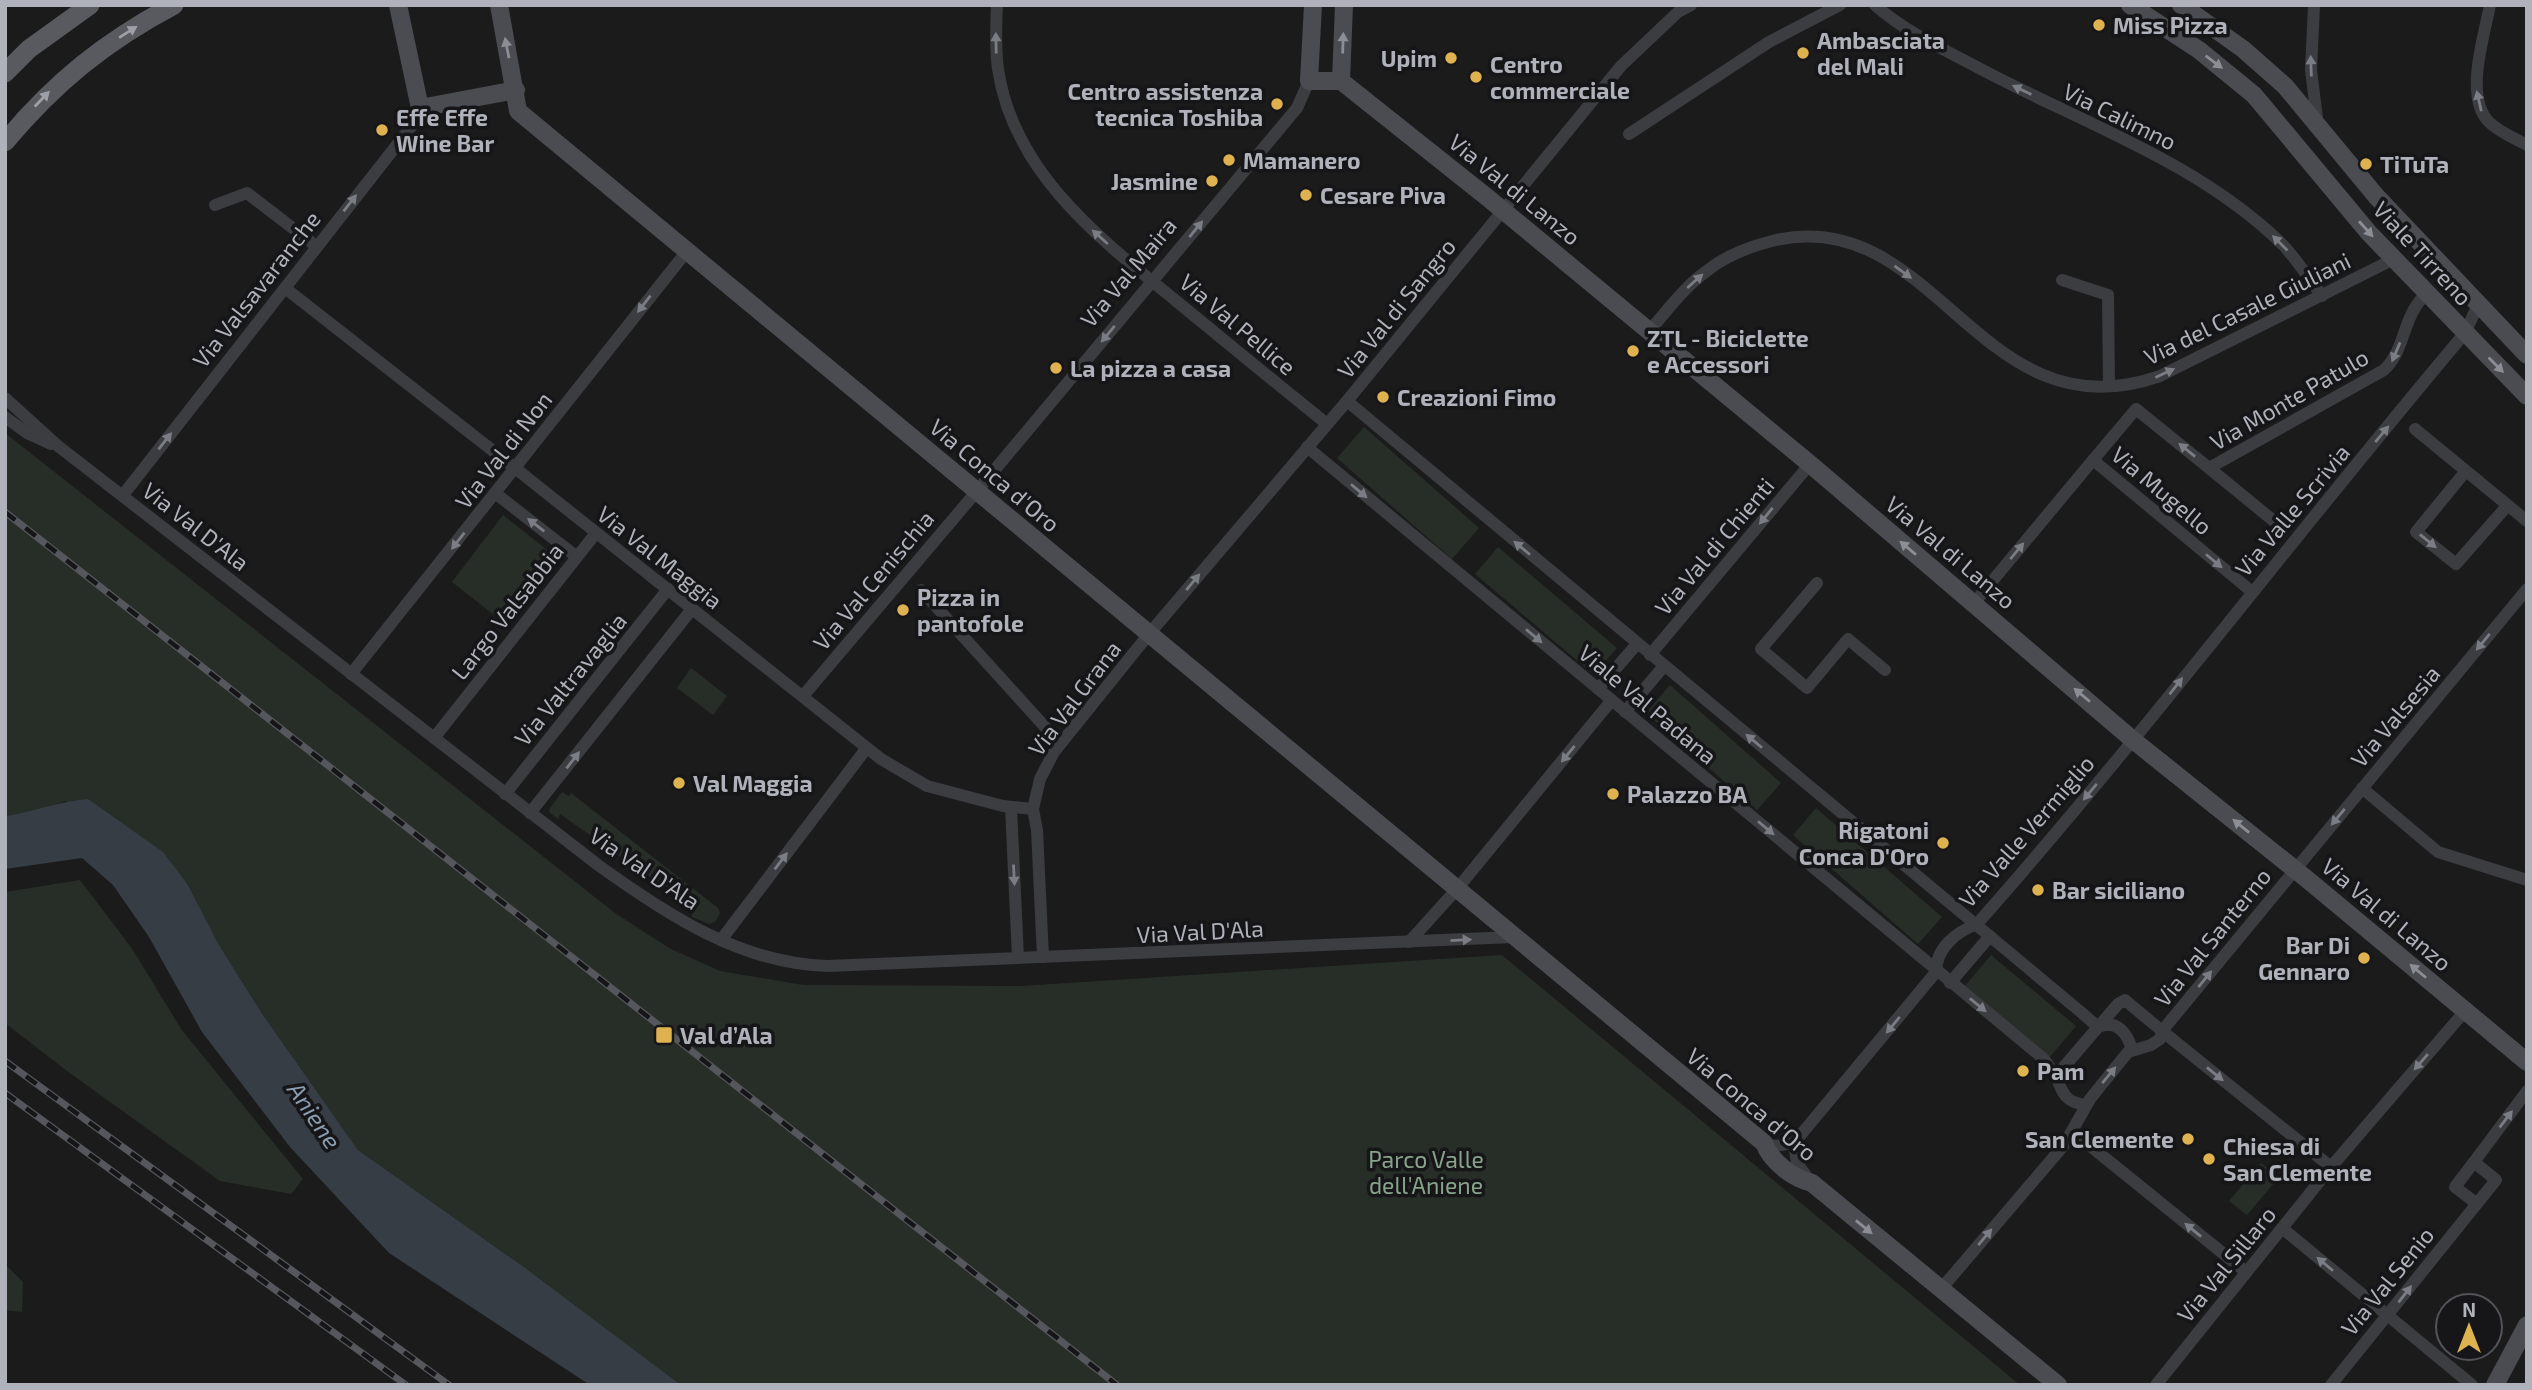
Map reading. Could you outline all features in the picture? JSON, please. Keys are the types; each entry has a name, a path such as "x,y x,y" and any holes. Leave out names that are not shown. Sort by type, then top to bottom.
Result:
{"main road":[{"path":"5,73 29,49 90,5"},
{"path":"5,142 64,78 108,45 173,6"}],"street":[{"path":"398,5 420,108 516,90"},
{"name":"Via Conca d'Oro","path":"499,5 518,111 1764,1143 1768,1153 1777,1162 1802,1181 1812,1183 2058,1385"},
{"name":"Via Val Pellice","path":"997,5 996,48 1000,78 1012,118 1033,161 1071,210 1152,281 1327,424"},
{"name":"Via Val Maira","path":"977,492 1297,108 1309,80 1313,5"},
{"path":"1309,80 1341,82 1344,5"},
{"name":"Via Val di Sangro","path":"1149,634 1347,401 1621,66 1679,8 1691,5"},
{"path":"1629,134 1769,43 1840,5"},
{"name":"Via Calimno","path":"1875,5 1908,29 1961,59 2208,184 2284,247 2322,296"},
{"name":"Viale Tirreno","path":"2181,5 2267,68 2297,99 2376,197 2527,355"},
{"path":"2314,5 2311,70 2318,126"},
{"path":"2490,5 2477,82 2478,103 2482,113 2493,125 2527,145"},
{"name":"Viale Tirreno","path":"2130,7 2199,50 2243,85 2292,138 2348,209 2394,260 2527,396"},
{"name":"Via Val di Lanzo","path":"1341,82 1502,210 1810,464 2133,740 2527,1062"},
{"name":"Via Valsavaranche","path":"123,495 414,123 420,108"},
{"path":"215,205 247,193 316,246"},
{"name":"Via del Casale Giuliani","path":"1649,331 1692,283 1730,255 1752,246 1782,239 1822,238 1854,244 1880,256 1918,282 1993,345 2027,369 2067,384 2134,384 2160,376 2394,260"},
{"name":"Via Val di Non","path":"351,674 687,251"},
{"path":"2062,280 2108,295 2109,386"},
{"name":"Via Val Maggia","path":"285,288 803,696 866,749 927,786 1011,807 1032,809"},
{"name":"Via Monte Patulo","path":"2209,468 2384,370 2396,353 2413,307 2427,293"},
{"name":"Via Valle Scrivia","path":"2133,740 2251,591 2465,333 2478,305"},
{"name":"Via Val D'Ala","path":"5,398 58,446 530,813 649,900 721,940 759,956 817,966 1513,937"},
{"name":"Viale Val Padana","path":"1347,401 2098,1027"},
{"name":"Via Monte Patulo","path":"2093,460 2136,409 2280,526"},
{"path":"5,418 27,433 58,446"},
{"path":"2415,429 2527,521"},
{"name":"Viale Val Padana","path":"1307,447 2044,1059 2067,1099 2086,1105"},
{"name":"Via Mugello","path":"1974,603 2093,460 2251,591"},
{"name":"Via Val di Chienti","path":"1650,655 1810,464"},
{"path":"2465,471 2416,532 2456,564 2507,506"},
{"name":"Via Val Cenischia","path":"803,696 977,492"},
{"path":"495,493 577,557"},
{"name":"Largo Valsabbia","path":"433,738 596,533"},
{"path":"1817,583 1761,649 1807,688 1848,639 1885,670"},
{"name":"Via Valtravaglia","path":"505,794 668,589"},
{"name":"Via Valsesia","path":"2294,869 2527,589"},
{"path":"921,590 1046,729 1062,742"},
{"path":"530,813 692,609"},
{"name":"Via Val Grana","path":"1043,957 1037,830 1032,809 1040,779 1054,752 1149,634"},
{"path":"1598,689 1637,644"},
{"path":"1625,712 1664,666"},
{"path":"1409,942 1457,890 1611,701"},
{"name":"Via Valle Vermiglio","path":"1794,1143 1937,972 1938,958 1946,944 1957,933 1977,924 2133,740"},
{"path":"721,940 866,749"},
{"path":"2362,788 2438,852 2527,880"},
{"path":"1011,807 1018,958"},
{"name":"Via Val Santerno","path":"2132,1049 2156,1043 2160,1039 2162,1031 2294,869"},
{"name":"Via Valle Vermiglio","path":"1950,983 1990,936"},
{"path":"2056,1076 2118,1004 2126,1000 2331,1167"},
{"name":"Via Val Sillaro","path":"2156,1385 2331,1167 2465,1011"},
{"path":"1941,1289 2073,1132 2086,1105 2132,1049 2125,1033 2118,1026 2106,1024 2098,1027"},
{"path":"2476,1203 2455,1187 2527,1091"},
{"path":"2073,1132 2246,1272"},
{"path":"1764,1143 1775,1146 1794,1143 1797,1163 1812,1183"},
{"name":"Via Val Senio","path":"2331,1385 2496,1180 2474,1162"},
{"path":"2282,1228 2472,1385"},
{"path":"2496,1385 2527,1325"}],"green space":[{"path":"1364,427 1479,528 1452,559 1337,458"},
{"name":"Parco Valle dell'Aniene","path":"5,433 615,913 669,948 720,971 803,985 1022,986 1502,955 2020,1385 681,1385 524,1267 358,1150 261,1012 219,945 188,885 66,801 29,813 5,816"},
{"path":"503,515 555,556 503,622 452,582"},
{"path":"1498,547 1617,648 1594,675 1475,574"},
{"path":"691,668 727,696 713,715 677,688"},
{"path":"1670,685 1781,783 1757,810 1646,713"},
{"path":"562,792 569,796 571,793 718,908 720,913 715,922 709,924 692,917 692,907 560,814 558,819 549,812"},
{"path":"1816,808 1942,917 1918,944 1793,835"},
{"path":"80,880 133,950 181,1029 303,1179 291,1194 220,1181 5,1023 5,892"},
{"path":"1991,955 2076,1026 2050,1057 1965,986"},
{"path":"2261,1163 2279,1177 2247,1215 2229,1201"},
{"path":"6,1265 23,1282 22,1312 5,1310"}],"water":[{"name":"Aniene","path":"88,799 163,852 188,885 219,945 261,1012 358,1150 524,1267 681,1385 590,1385 389,1253 290,1147 202,1032 149,937 113,885 82,858 5,869 5,816"}],"railway":[{"path":"5,512 1117,1385"},
{"path":"5,1061 449,1385"},
{"path":"5,1093 406,1385"}],"place":[{"name":"Miss Pizza","path":"2099,25"},
{"name":"Ambasciata del Mali","path":"1803,53"},
{"name":"Upim","path":"1451,58"},
{"name":"Centro commerciale","path":"1476,77"},
{"name":"Centro assistenza tecnica Toshiba","path":"1277,104"},
{"name":"Effe Effe Wine Bar","path":"382,130"},
{"name":"Mamanero","path":"1229,160"},
{"name":"TiTuTa","path":"2366,164"},
{"name":"Jasmine","path":"1212,181"},
{"name":"Cesare Piva","path":"1306,195"},
{"name":"ZTL - Biciclette e Accessori","path":"1633,351"},
{"name":"La pizza a casa","path":"1056,368"},
{"name":"Creazioni Fimo","path":"1383,397"},
{"name":"Pizza in pantofole","path":"903,610"},
{"name":"Val Maggia","path":"679,783"},
{"name":"Palazzo BA","path":"1613,794"},
{"name":"Rigatoni Conca D'Oro","path":"1943,843"},
{"name":"Bar siciliano","path":"2038,890"},
{"name":"Bar Di Gennaro","path":"2364,958"},
{"name":"Val d’Ala","path":"664,1035"},
{"name":"Pam","path":"2023,1071"},
{"name":"San Clemente","path":"2188,1139"},
{"name":"Chiesa di San Clemente","path":"2209,1159"}]}
